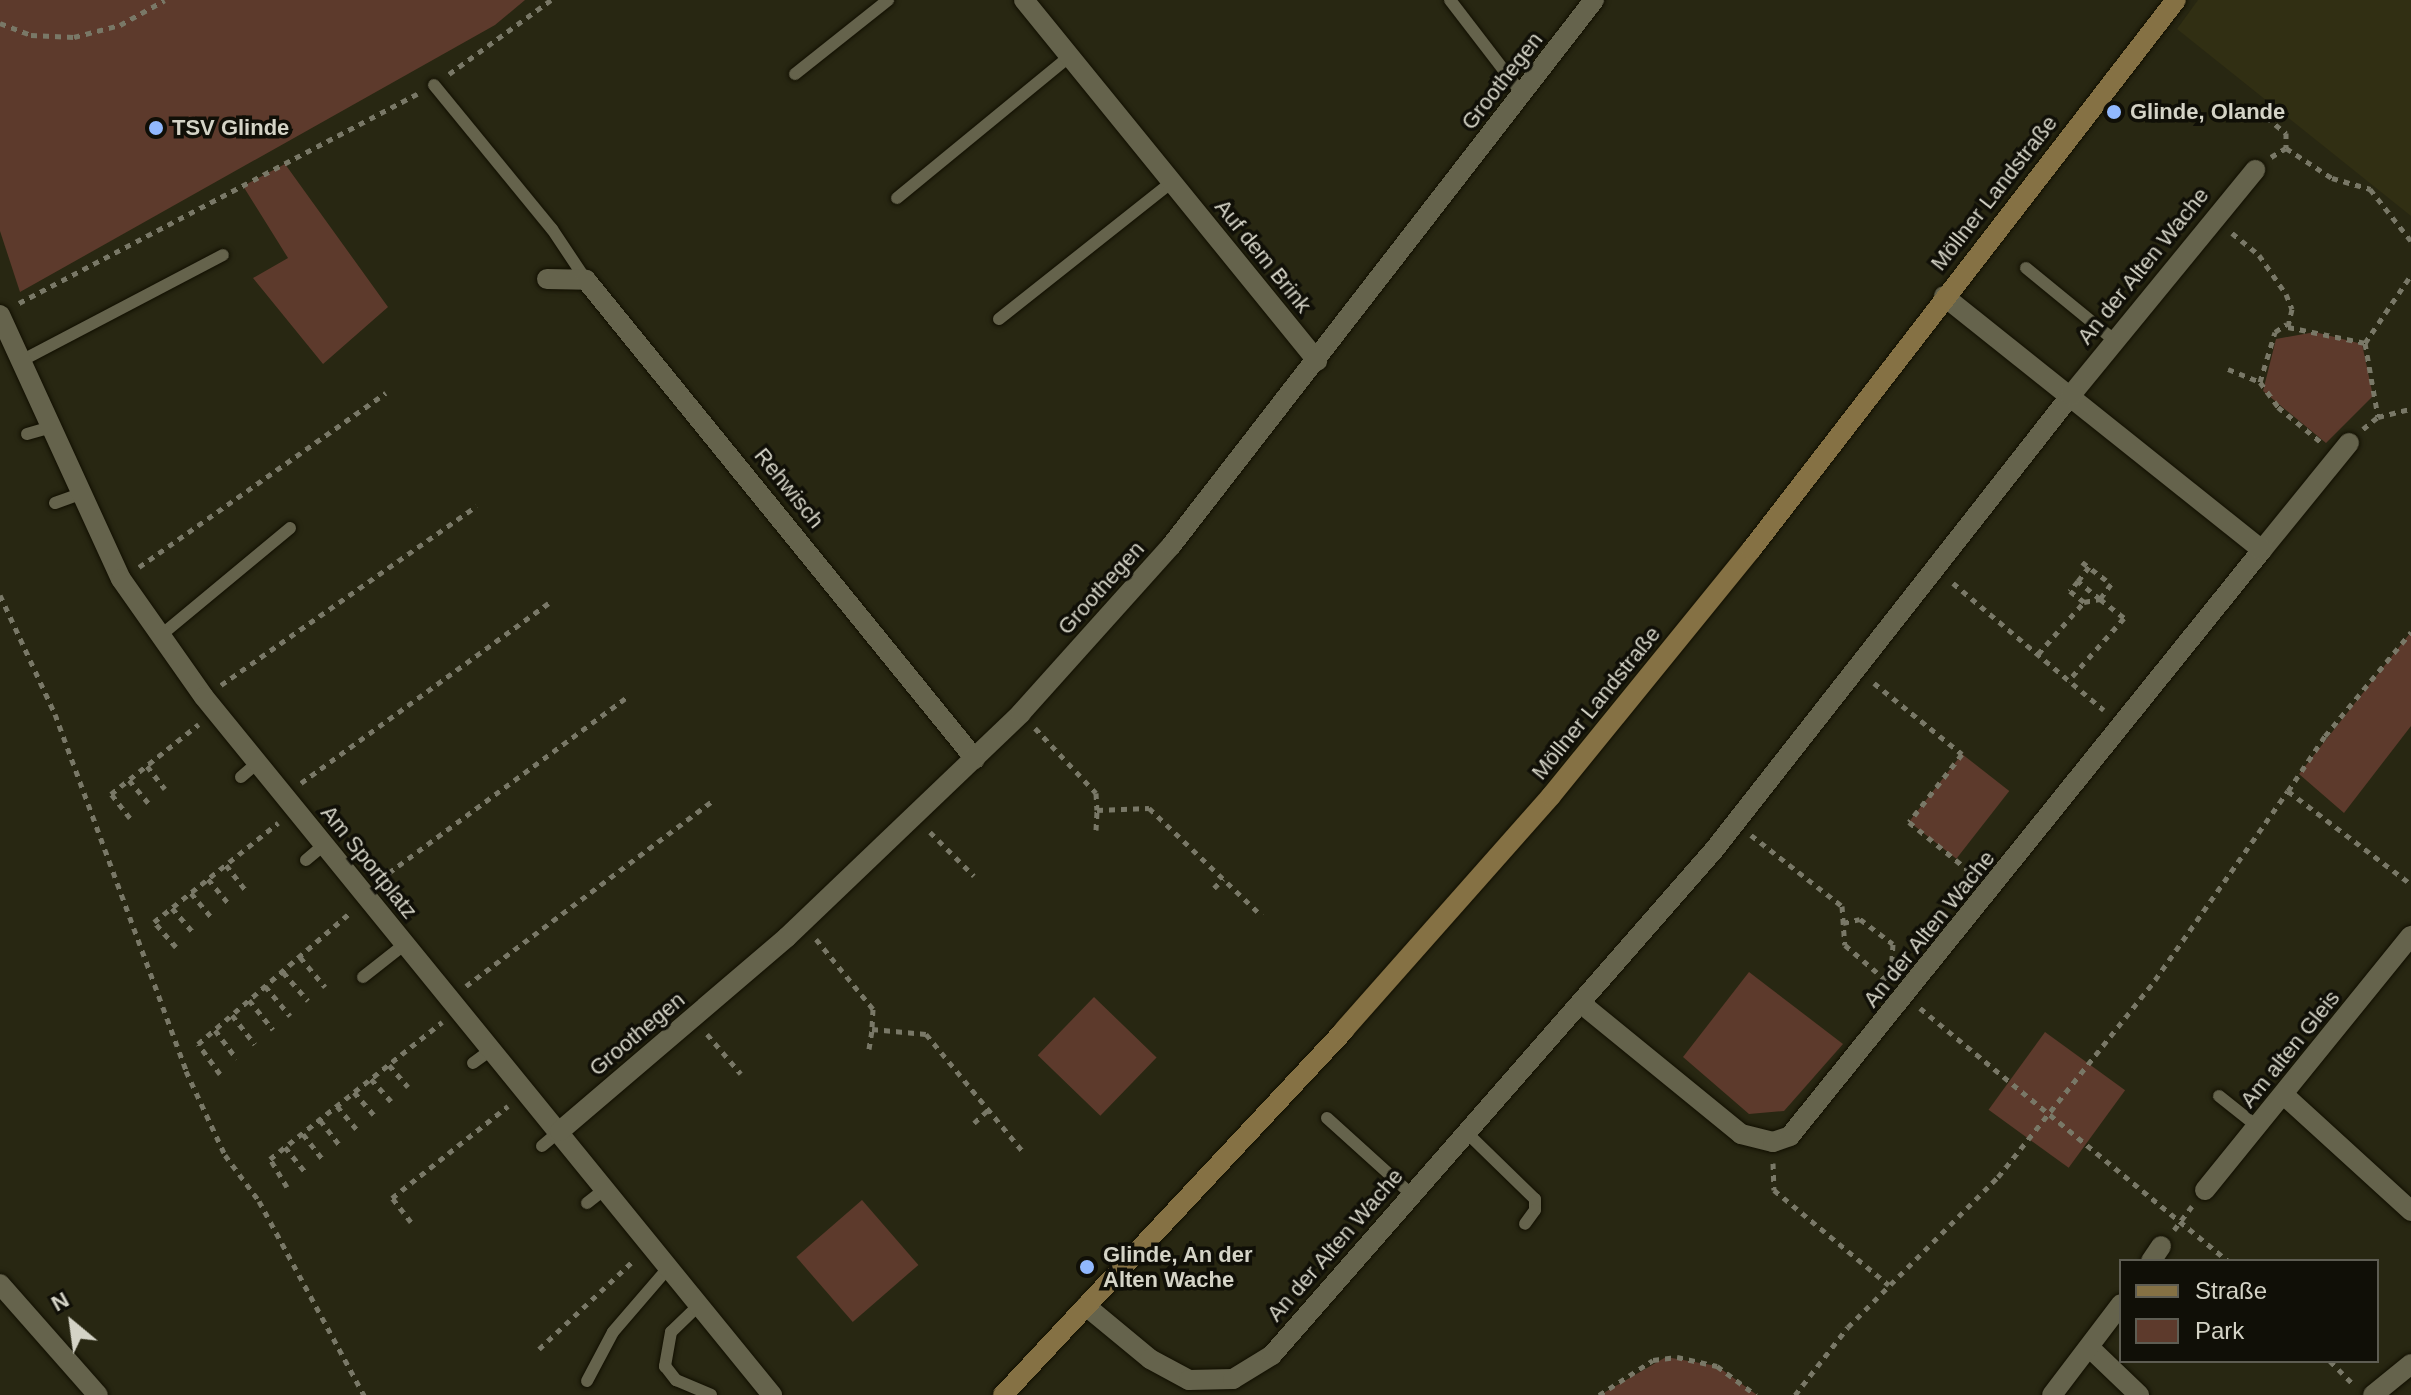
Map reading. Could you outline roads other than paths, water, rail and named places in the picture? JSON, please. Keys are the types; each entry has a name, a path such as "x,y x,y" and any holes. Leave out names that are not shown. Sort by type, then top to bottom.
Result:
{"main road":[{"name":"Möllner Landstraße","path":"1003,1395 1344,1030 1551,796 1751,550 1944,296 2176,0"}],"street":[{"name":"Auf dem Brink","path":"1024,0 1317,361"},
{"name":"Groothegen","path":"560,1131 803,923 1021,713 1171,546 1594,0"},
{"name":"An der Alten Wache","path":"1086,1306 1169,1372 1210,1383 1233,1379 1272,1355 1410,1193 1583,1005 1736,823 2114,340 2255,170"},
{"path":"547,279 586,280"},
{"name":"Rehwisch","path":"586,280 975,759"},
{"path":"1944,296 2262,550"},
{"name":"Am Sportplatz","path":"7,310 21,361 80,494 121,579 160,636 209,704 560,1131 772,1395"},
{"name":"An der Alten Wache","path":"1583,1005 1741,1134 1773,1142 1804,1124 1898,990 1992,889 2344,449"},
{"name":"Am alten Gleis","path":"2205,1190 2411,936"},
{"path":"2284,1095 2411,1211"},
{"path":"0,1284 98,1395"},
{"path":"2052,1395 2119,1307"},
{"path":"2090,1348 2139,1395"},
{"path":"2373,1395 2411,1364"}],"lane":[{"path":"795,74 888,0"},
{"path":"1450,0 1522,94"},
{"path":"897,198 1070,56"},
{"path":"434,85 552,229 586,280"},
{"path":"999,319 1172,182"},
{"path":"21,361 223,255"},
{"path":"2026,268 2114,340"},
{"path":"27,434 51,427"},
{"path":"55,503 80,494"},
{"path":"160,636 290,528"},
{"path":"241,777 257,763"},
{"path":"306,860 324,845"},
{"path":"363,977 405,944"},
{"path":"473,1063 492,1049"},
{"path":"2219,1096 2258,1127"},
{"path":"1327,1118 1410,1193"},
{"path":"542,1146 560,1131"},
{"path":"1466,1132 1535,1199 1535,1210 1525,1224"},
{"path":"587,1203 606,1188"},
{"path":"587,1381 625,1314 669,1267"},
{"path":"699,1305 671,1332 665,1366 676,1380 711,1395"}],"place":[{"name":"Glinde, Olande","path":"2114,112"},
{"name":"TSV Glinde","path":"156,128"},
{"name":"Glinde, An der Alten Wache","path":"1087,1267"}]}
